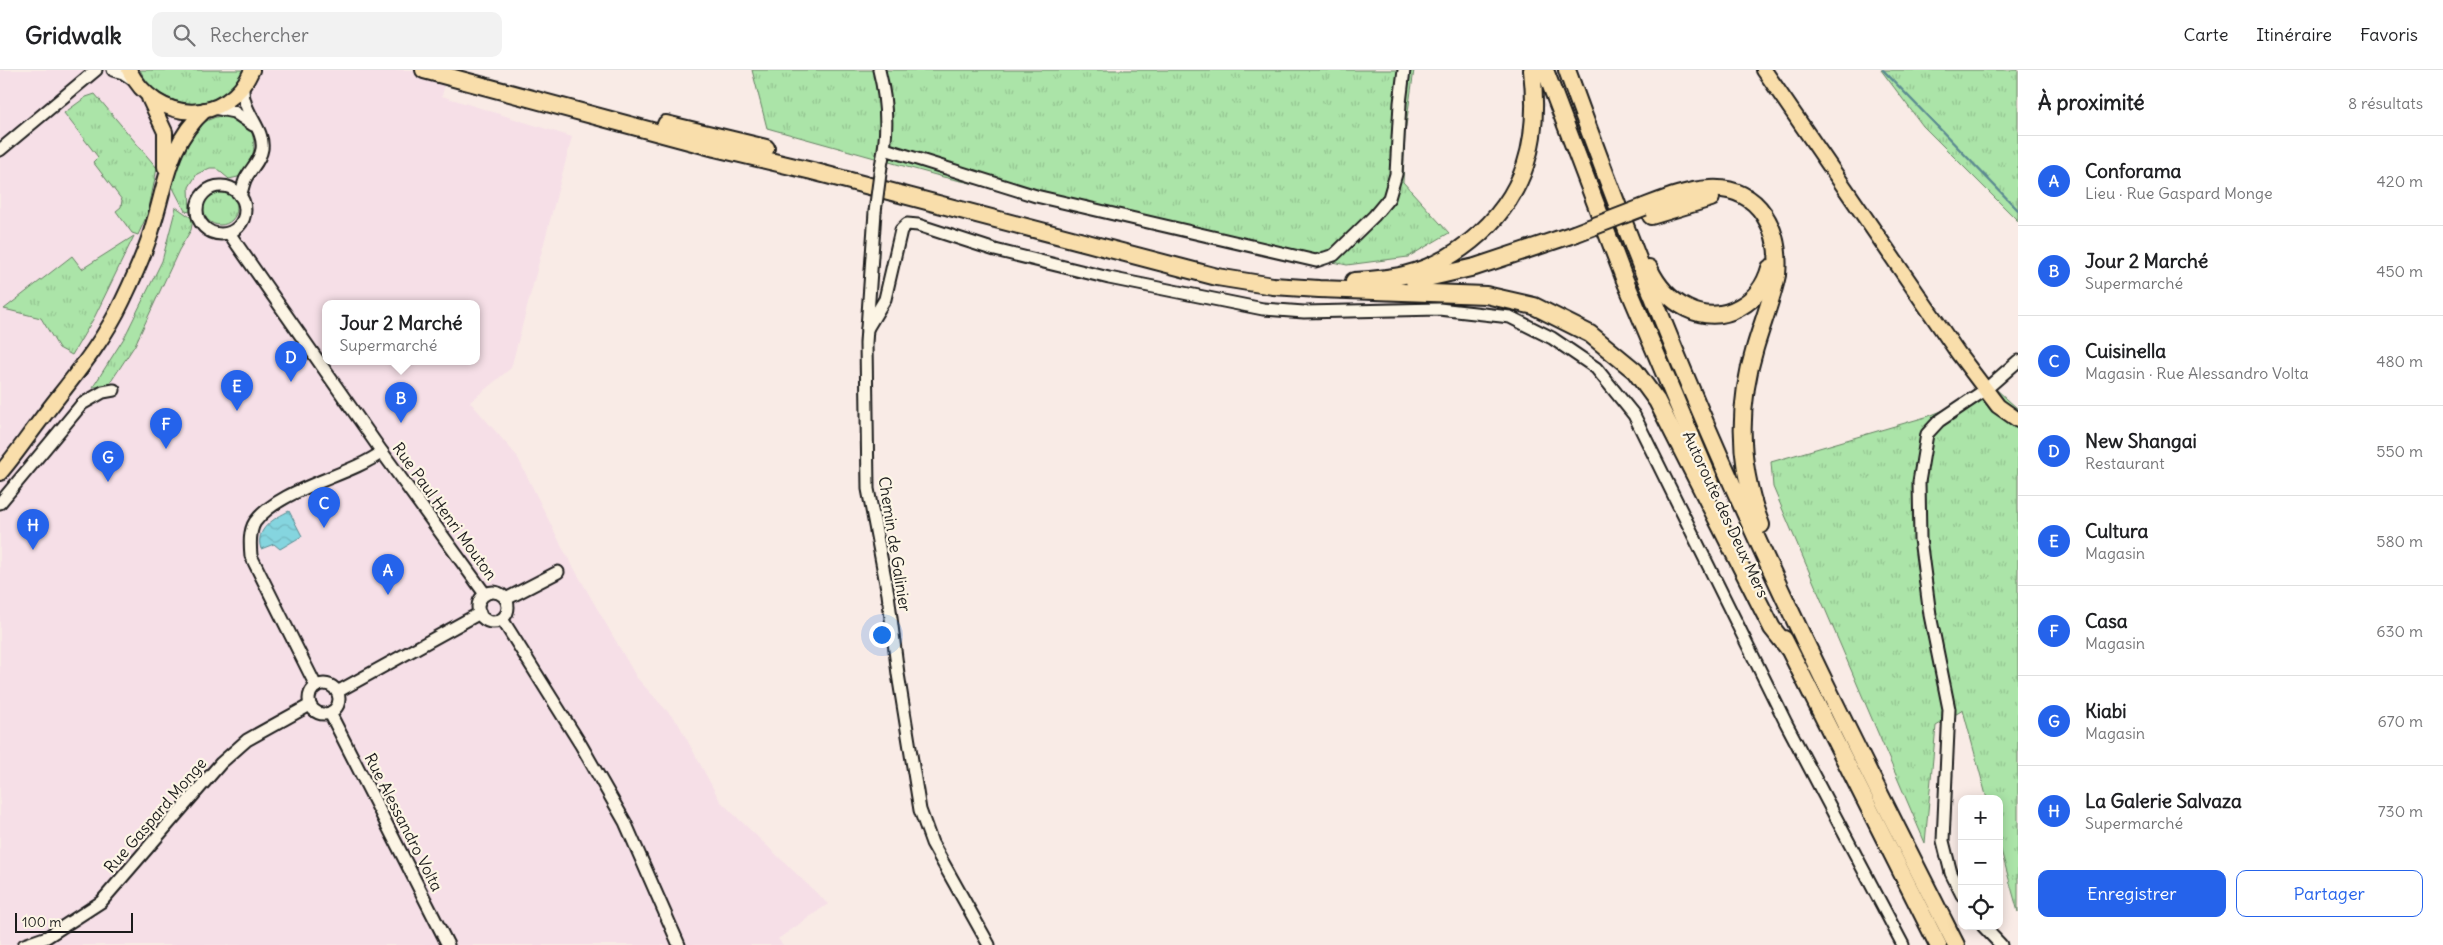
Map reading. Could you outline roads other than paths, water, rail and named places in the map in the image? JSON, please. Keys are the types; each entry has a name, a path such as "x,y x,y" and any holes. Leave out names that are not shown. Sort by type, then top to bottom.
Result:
{"highway":[{"path":"424,70 688,141 803,169 1217,277 1273,286 1385,285 1442,276 1575,238 1645,212 1684,193 1722,189 1747,198 1768,219 1775,234 1779,259 1777,274 1747,378 1742,422 1744,466 1750,492 1781,572 1784,596"},
{"path":"460,70 777,150 906,187 1219,268 1280,278 1361,286 1416,294 1486,296 1513,300 1553,314 1605,344 1635,371 1657,400 1772,628 1788,648"},
{"path":"1361,286 1404,275 1442,261 1466,245 1498,217 1519,182 1531,144 1535,111 1532,70"},
{"name":"Autoroute des Deux Mers","path":"1545,70 1624,278 1677,405 1788,648 1938,945"},
{"name":"Autoroute des Deux Mers","path":"1567,70 1625,228 1702,418 1784,596 1868,771 1956,945"},
{"path":"1625,228 1640,246 1650,271 1666,293 1685,308 1697,313 1724,314 1746,304 1762,289 1770,268 1768,244 1758,221 1743,207 1726,200 1707,199 1645,212"}],"main road":[{"path":"0,473 73,379 102,338 122,302 154,223 164,181 181,138 192,122 209,109 235,95 243,86 252,70"},
{"path":"1764,70 1872,231 1985,390 1998,406 2018,420"},
{"path":"132,75 148,96 165,132 164,181"},
{"path":"148,96 175,110 209,109"}],"street":[{"path":"0,150 93,73 105,70"},
{"path":"113,70 132,75"},
{"name":"Chemin de Galinier","path":"879,70 884,93 885,149 875,212 867,328 868,489 888,594 920,810 932,843 989,945"},
{"path":"885,149 1036,196 1316,261 1334,255 1374,216 1389,198 1396,174 1404,70"},
{"path":"240,196 230,188 221,186 207,190 198,201 197,208 200,222 207,230 216,234 232,231 243,220 245,213 240,196 245,180 258,160 262,148 256,127 243,101 243,86"},
{"path":"209,109 234,112 256,127"},
{"path":"230,188 245,180"},
{"path":"867,328 884,299 901,230 907,224 918,225 995,250 1109,278 1245,306 1304,312 1439,308 1510,317 1552,338 1596,368 1634,415 1786,723 1903,945"},
{"name":"Rue Paul Henri Mouton","path":"232,231 322,364"},
{"path":"1958,887 1951,872 1943,841 1949,709 1930,615 1920,539 1919,482 1927,434 1939,421 1985,390 2018,360"},
{"name":"Rue Paul Henri Mouton","path":"322,365 382,452 485,594"},
{"path":"0,502 82,404 103,392 114,390"},
{"path":"316,686 251,556 250,540 254,524 270,508 382,452"},
{"path":"506,599 558,572"},
{"path":"497,592 506,599 507,613 502,619 487,621 480,613 479,603 485,594 497,592"},
{"path":"337,692 480,613"},
{"path":"502,619 581,746 620,814 680,945"},
{"path":"328,685 337,692 338,704 330,713 319,713 310,705 310,694 316,686 328,685"},
{"name":"Rue Gaspard Monge","path":"24,945 48,941 101,902 221,762 247,740 310,705"},
{"name":"Rue Alessandro Volta","path":"330,713 448,945"},
{"path":"1987,930 2001,945"}],"water":[{"path":"289,511 302,536 280,549 274,544 261,549 260,536 263,530 272,521"}],"waterway":[{"path":"1883,70 2018,210"}],"place":[{"name":"New Shangai","path":"291,382"},
{"name":"Cultura","path":"237,411"},
{"name":"Jour 2 Marché","path":"401,423"},
{"name":"Casa","path":"166,449"},
{"name":"Kiabi","path":"108,482"},
{"name":"Cuisinella","path":"324,528"},
{"name":"La Galerie Salvaza","path":"33,550"},
{"name":"Conforama","path":"388,595"}]}
